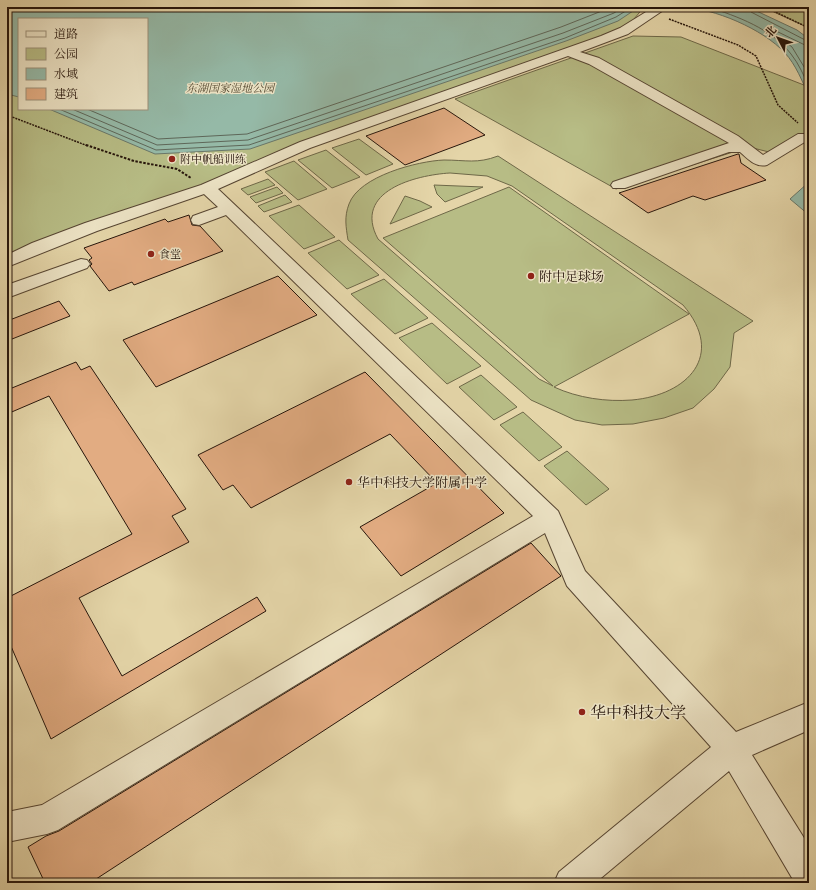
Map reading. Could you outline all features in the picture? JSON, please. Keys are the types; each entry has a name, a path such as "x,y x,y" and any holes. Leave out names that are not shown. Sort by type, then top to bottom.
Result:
{"street":[{"path":"7,262 38,247 65,237 207,188 305,145 624,31 659,10"},
{"path":"568,52 594,61 733,139 762,162 801,130"},
{"path":"619,184 727,148 743,147"},
{"path":"207,188 228,210 507,475 550,518 576,578 732,749 809,876"},
{"path":"199,220 228,210"},
{"path":"7,292 81,264"},
{"path":"7,827 47,819 550,518"},
{"path":"570,883 732,749 809,716"}],"path":[{"path":"765,7 809,28"},
{"path":"659,10 738,45 756,56 778,105 801,130"},
{"path":"7,115 134,161 177,169 207,188"}],"green space":[{"name":"东湖国家湿地公园","path":"7,7 644,7 624,31 7,256"},
{"path":"763,7 809,7 809,28"},
{"path":"633,36 681,37 809,87 809,137 781,155 749,147 616,189 455,99"},
{"path":"359,139 393,164 366,175 332,148"},
{"path":"326,150 360,177 332,188 298,160"},
{"path":"498,156 753,321 734,333 730,367 714,389 693,408 664,418 633,424 602,425 575,420 531,400 348,240 346,226 347,209 355,194 364,185 390,172 420,163 444,160 484,160","holes":["450,173 487,176 512,186 683,305 689,314 509,187 383,238 553,386 539,379 378,239 372,222 374,209 380,198 405,182 421,177","689,314 695,323 701,340 701,356 695,369 684,381 670,390 652,397 632,400 602,400 573,394 554,387"]},
{"path":"294,161 327,189 298,200 265,172"},
{"path":"268,179 275,185 248,195 241,189"},
{"path":"434,185 483,187 445,202 437,194"},
{"path":"277,187 283,193 256,203 250,197"},
{"path":"285,195 292,202 264,212 258,206"},
{"path":"405,196 432,207 390,224"},
{"path":"299,205 335,237 304,249 269,216"},
{"path":"339,240 379,275 347,289 308,253"},
{"path":"384,279 428,318 395,334 351,294"},
{"path":"432,323 481,366 447,384 399,338"},
{"path":"481,375 517,407 494,420 459,387"},
{"path":"523,412 562,447 539,461 500,425"},
{"path":"567,451 609,489 586,505 544,466"}],"water":[{"name":"东湖国家湿地公园","path":"7,7 639,7 618,21 566,41 250,149 155,154 51,110 148,110 148,18 18,18 18,97 7,94"},
{"path":"681,7 748,7 797,30 809,39 809,96 789,58 776,44 737,21 708,11"},
{"path":"809,182 809,215 790,199"}],"building":[{"path":"444,108 485,135 405,165 366,136"},
{"path":"738,154 741,163 766,180 705,200 693,196 648,213 619,193"},
{"name":"食堂","path":"189,215 192,225 200,226 223,251 134,285 132,282 109,291 90,266 92,264 89,260 92,258 84,248 165,219 168,222"},
{"path":"278,276 317,315 156,387 123,340"},
{"path":"59,301 70,316 7,341 7,321"},
{"path":"76,362 81,370 90,366 186,509 172,516 189,542 79,598 122,676 257,597 266,611 51,739 7,637 7,598 132,534 49,396 7,414 7,390"},
{"path":"365,372 504,513 401,576 360,527 437,483 390,434 251,508 233,485 223,490 198,455"},
{"path":"531,543 561,576 90,883 45,883 28,847 46,836 59,831"}],"place":[{"name":"附中帆船训练","path":"172,159"},
{"name":"食堂","path":"151,254"},
{"name":"附中足球场","path":"531,276"},
{"name":"华中科技大学附属中学","path":"349,482"},
{"name":"华中科技大学","path":"582,712"}]}
